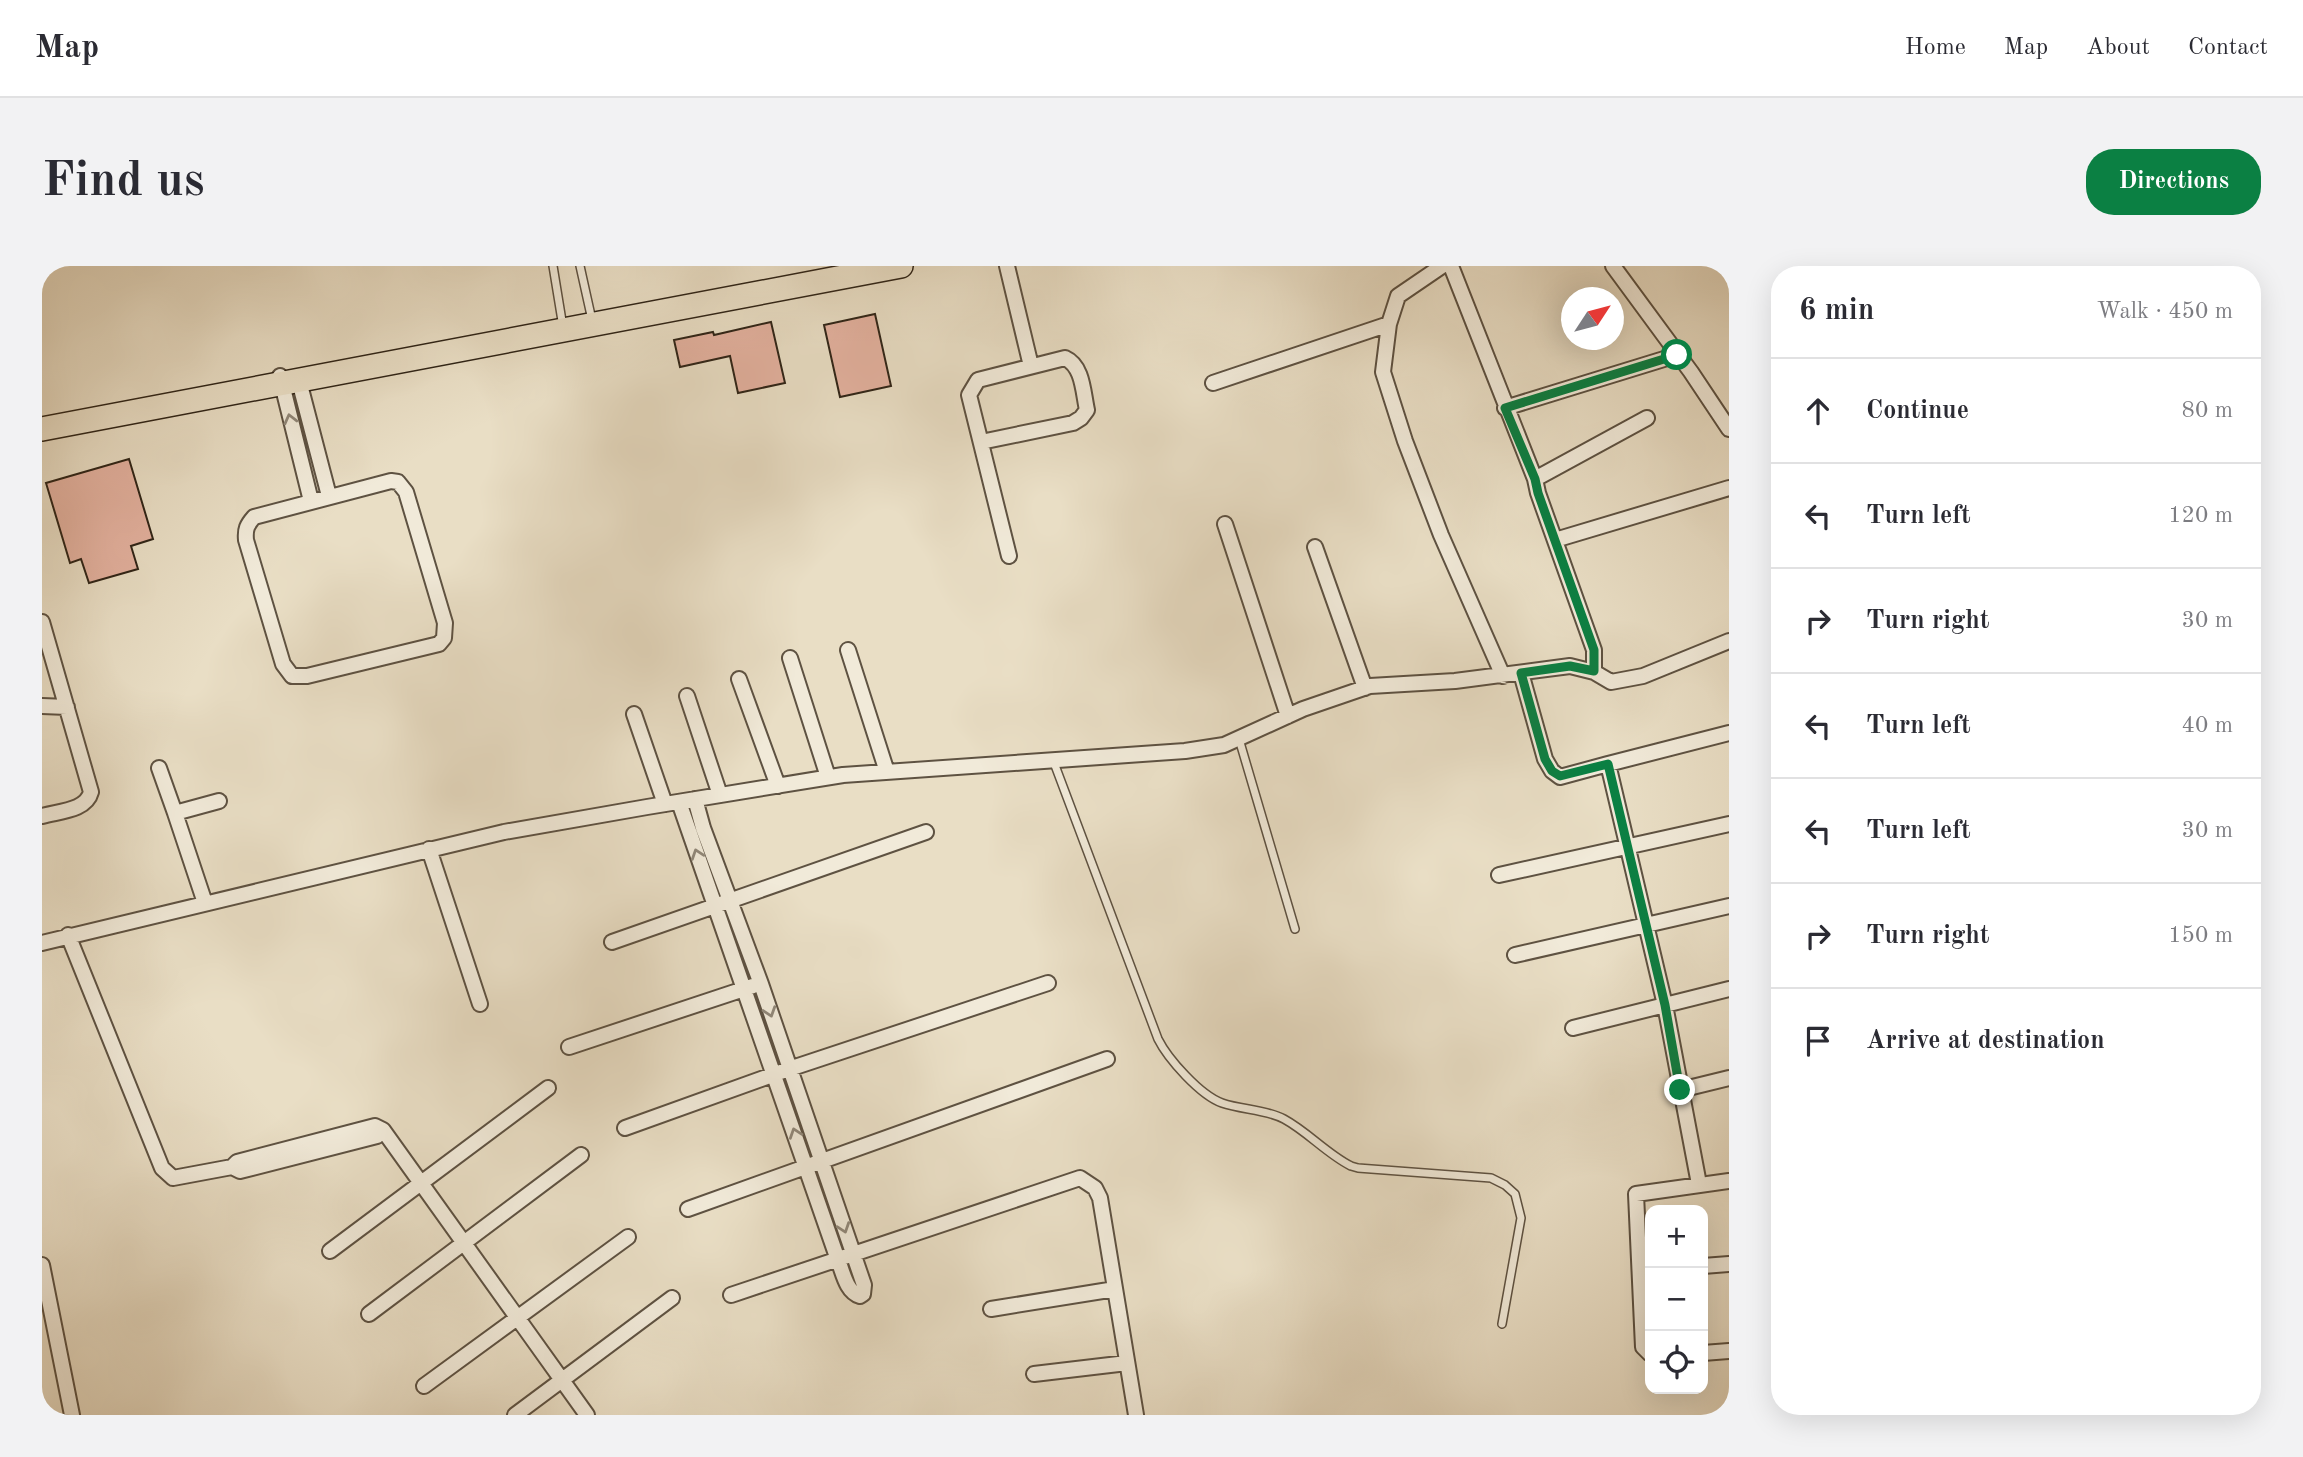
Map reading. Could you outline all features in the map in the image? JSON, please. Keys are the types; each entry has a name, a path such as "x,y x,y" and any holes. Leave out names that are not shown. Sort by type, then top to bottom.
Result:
{"main road":[{"path":"42,429 563,324 828,266"},
{"path":"591,318 901,266"},
{"path":"42,417 287,380"}],"street":[{"path":"1007,266 1031,366"},
{"path":"1443,266 1398,296 1389,324 1383,372 1405,441 1441,535 1503,676"},
{"path":"1451,266 1535,479 1594,650 1594,671"},
{"path":"1613,266 1729,429"},
{"path":"1213,383 1389,324"},
{"path":"1505,408 1677,355"},
{"path":"981,442 1073,423 1081,418 1087,410 1073,361 1065,358 978,380 969,395 1009,556"},
{"path":"287,380 315,442 329,496"},
{"path":"287,380 298,447 311,501"},
{"path":"1535,479 1647,418"},
{"path":"298,447 315,442"},
{"path":"391,481 401,485 406,492 445,623 444,638 439,644 307,676 292,677 288,673 265,602 245,530 254,517 329,496 391,481"},
{"path":"1555,540 1729,488"},
{"path":"1225,524 1288,716"},
{"path":"1315,547 1365,688"},
{"path":"42,622 91,792 89,800 83,805 42,816"},
{"path":"42,943 504,832 828,778 1185,751 1224,745 1288,716 1365,688 1503,676 1570,666 1594,671 1611,682 1643,676 1729,641"},
{"path":"848,650 887,772"},
{"path":"790,658 828,778"},
{"path":"1521,673 1545,759 1552,771 1560,776 1729,733"},
{"path":"739,679 778,786"},
{"path":"687,696 720,795"},
{"path":"42,705 67,707"},
{"path":"634,715 716,907 838,1260 852,1293 860,1296 863,1294 864,1285 695,799"},
{"path":"1608,764 1665,1005 1699,1184"},
{"path":"159,768 205,903"},
{"path":"175,813 219,801"},
{"path":"1499,875 1729,824"},
{"path":"612,942 926,832"},
{"path":"429,849 480,1004"},
{"path":"1515,955 1647,927 1729,906"},
{"path":"68,935 162,1168 173,1178 232,1167 237,1162 375,1126 383,1130 587,1415"},
{"path":"625,1128 789,1069 1048,983"},
{"path":"569,1048 761,984"},
{"path":"1573,1028 1729,989"},
{"path":"688,1209 1107,1059"},
{"path":"1680,1090 1729,1077"},
{"path":"330,1251 548,1088"},
{"path":"369,1314 581,1155"},
{"path":"730,1295 1080,1178 1095,1188 1100,1198 1136,1415"},
{"path":"1645,1349 1645,1272 1636,1194 1729,1181"},
{"path":"424,1386 628,1237"},
{"path":"1708,1266 1729,1264"},
{"path":"42,1265 72,1415"},
{"path":"991,1309 1115,1289"},
{"path":"514,1415 672,1298"},
{"path":"1708,1353 1729,1351"},
{"path":"1034,1374 1127,1363"}],"lane":[{"path":"554,266 563,324"},
{"path":"580,266 591,318"},
{"path":"1239,739 1295,929"},
{"path":"1052,760 1158,1038 1174,1064 1212,1098 1284,1119 1351,1166 1491,1178 1505,1185 1515,1194 1521,1218 1502,1324"}],"building":[{"path":"875,314 891,386 840,397 824,325"},
{"path":"771,322 785,383 738,393 730,356 680,367 674,340 713,332 714,335"},
{"path":"129,459 153,539 131,546 138,569 89,583 81,559 70,563 46,483"}],"route":[{"path":"1677,355 1505,408 1535,479 1594,650 1594,671 1570,666 1521,673 1545,759 1552,771 1560,776 1608,764 1665,1005 1680,1090"}]}
